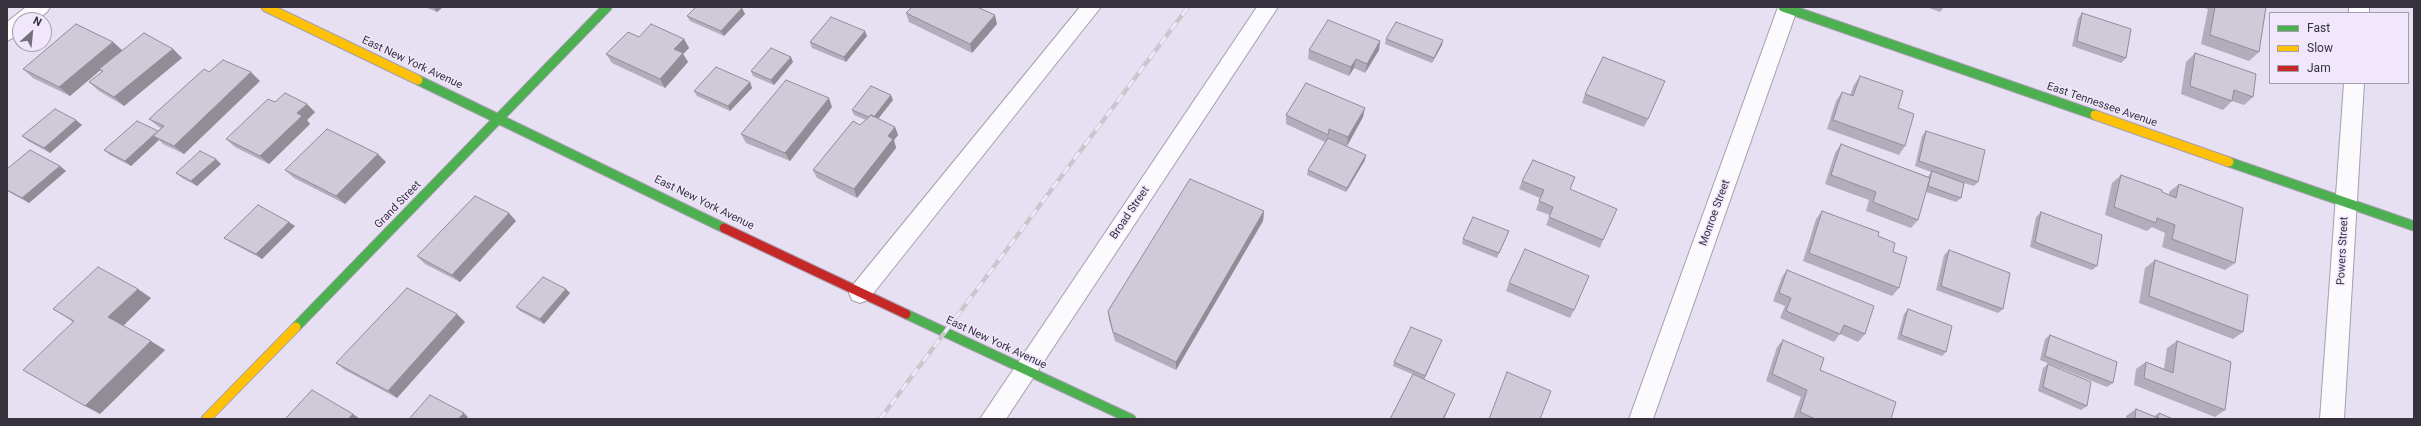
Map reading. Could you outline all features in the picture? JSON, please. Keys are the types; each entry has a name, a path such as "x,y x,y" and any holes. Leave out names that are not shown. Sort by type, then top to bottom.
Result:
{"street":[{"name":"East New York Avenue","path":"266,7 500,118 860,293 1131,419"},
{"name":"Grand Street","path":"206,419 607,7"},
{"path":"860,293 1091,7"},
{"name":"Broad Street","path":"992,419 1268,7"},
{"name":"East Tennessee Avenue","path":"1786,7 2414,226"},
{"name":"Monroe Street","path":"1641,419 1786,7"},
{"name":"Powers Street","path":"2332,419 2354,84"}],"building":[{"path":"696,7 742,8 721,31 687,16"},
{"path":"912,7 977,7 995,15 970,44 906,13"},
{"path":"2215,7 2266,7 2259,52 2210,35"},
{"path":"2082,13 2131,29 2126,58 2077,41"},
{"path":"831,17 865,31 844,57 810,42"},
{"path":"1328,20 1380,41 1367,64 1356,59 1351,67 1309,50"},
{"path":"1396,22 1443,40 1434,58 1386,39"},
{"path":"76,24 113,42 59,87 23,69 43,52 52,52 52,44"},
{"path":"651,24 684,39 674,49 683,53 660,79 606,54 628,32 639,37"},
{"path":"144,33 173,49 114,97 89,82 103,71 99,69"},
{"path":"771,48 791,57 771,80 751,71"},
{"path":"2195,53 2256,74 2253,97 2234,90 2232,101 2190,86"},
{"path":"1603,57 1665,81 1648,119 1585,94"},
{"path":"223,60 251,72 174,146 153,136 164,126 149,119 204,69 209,72"},
{"path":"716,67 750,82 728,106 694,91"},
{"path":"1860,76 1903,91 1898,108 1914,114 1905,146 1833,120 1842,92 1853,96"},
{"path":"786,80 829,98 785,153 741,134"},
{"path":"1306,83 1365,108 1348,137 1329,129 1328,135 1286,115"},
{"path":"871,86 891,95 874,117 871,115 869,117 852,110"},
{"path":"285,93 307,104 297,113 302,116 260,156 226,139 268,99 275,102"},
{"path":"55,109 76,120 44,148 22,136"},
{"path":"871,115 895,127 888,136 893,139 854,189 813,170 853,121 860,125"},
{"path":"137,121 158,131 125,161 104,150"},
{"path":"327,129 378,154 336,196 285,170"},
{"path":"1926,131 1985,150 1978,182 1919,161"},
{"path":"1328,138 1366,155 1347,188 1308,170"},
{"path":"1841,144 1930,178 1918,220 1873,202 1876,192 1831,175"},
{"path":"30,150 60,166 22,198 7,190 7,169"},
{"path":"200,151 216,159 191,181 176,173"},
{"path":"1533,160 1575,177 1570,189 1617,209 1603,240 1549,217 1553,207 1539,201 1544,190 1522,181"},
{"path":"1932,171 1964,183 1961,198 1928,186"},
{"path":"2121,175 2162,190 2162,192 2176,198 2179,184 2243,208 2235,263 2172,239 2175,225 2157,218 2156,223 2114,207"},
{"path":"1190,179 1264,211 1176,362 1113,332 1108,311"},
{"path":"475,196 509,213 452,275 417,256"},
{"path":"258,205 289,222 256,254 224,238"},
{"path":"1822,211 1879,232 1878,236 1895,243 1893,252 1907,257 1899,288 1809,253"},
{"path":"2041,212 2102,235 2097,266 2035,242"},
{"path":"1473,217 1509,231 1499,253 1463,239"},
{"path":"1525,249 1589,276 1574,310 1509,283"},
{"path":"1949,250 2010,273 2003,309 1941,286"},
{"path":"2155,260 2248,295 2243,332 2149,296"},
{"path":"98,267 138,289 108,317 151,341 85,406 23,370 74,321 53,309"},
{"path":"1787,270 1874,306 1865,334 1844,325 1840,334 1786,311 1791,298 1779,293"},
{"path":"543,277 566,289 540,319 516,307"},
{"path":"407,288 457,314 388,391 336,363"},
{"path":"1908,309 1952,326 1946,352 1901,335"},
{"path":"1411,327 1442,340 1425,376 1394,362"},
{"path":"2050,335 2117,362 2113,383 2045,356"},
{"path":"1783,340 1824,358 1820,370 1896,402 1891,419 1815,419 1800,412 1807,390 1772,374"},
{"path":"2177,341 2231,362 2225,410 2144,378 2146,362 2173,373"},
{"path":"2048,364 2091,382 2087,406 2043,387"},
{"path":"1507,372 1551,391 1540,419 1489,419"},
{"path":"1413,374 1455,394 1443,419 1390,419"},
{"path":"312,390 353,414 348,419 285,419"},
{"path":"430,395 464,413 458,419 409,419"},
{"path":"2136,409 2158,418 2159,413 2173,419 2135,419"}],"railway":[{"path":"880,419 1188,7"}],"traffic: fast":[{"path":"296,327 607,7"},
{"path":"1783,7 2095,115"},
{"path":"418,80 724,228"},
{"path":"2229,162 2414,226"},
{"path":"906,314 1131,419"}],"traffic: slow":[{"path":"266,7 418,80"},
{"path":"2095,115 2229,162"},
{"path":"206,419 296,327"}],"traffic: jam":[{"path":"724,228 906,314"}]}
